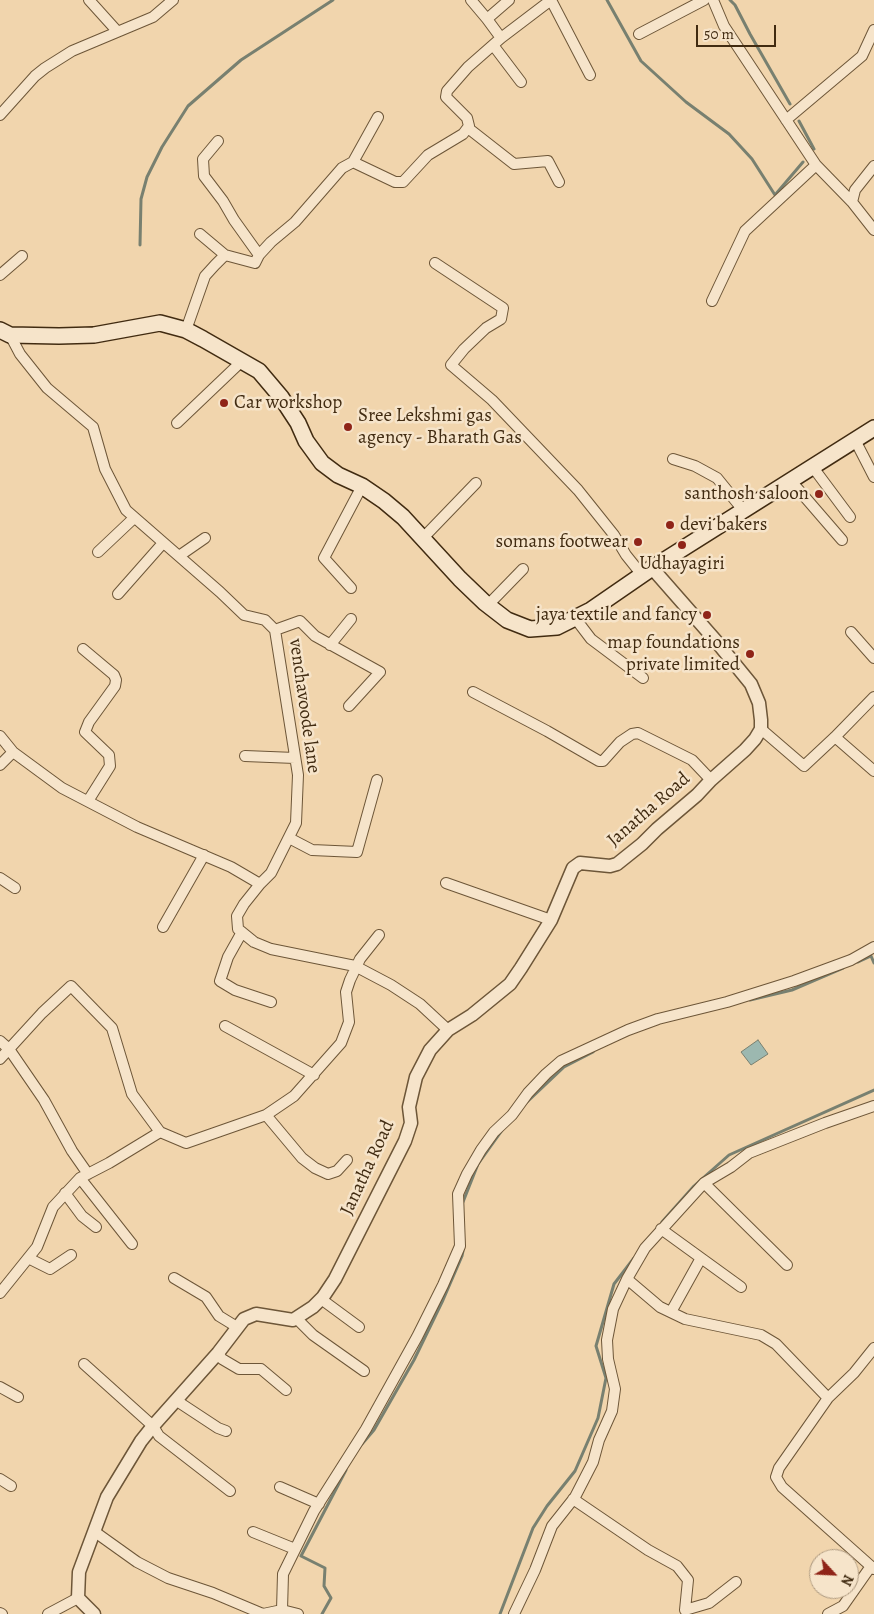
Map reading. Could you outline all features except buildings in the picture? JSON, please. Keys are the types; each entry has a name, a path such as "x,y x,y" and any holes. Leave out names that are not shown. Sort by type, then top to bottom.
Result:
{"main road":[{"path":"5,333 59,336 94,335 160,322 186,330 242,361 259,371 281,397 306,441 322,463 338,475 362,486 403,516 460,579 488,605 507,620 530,629 557,627 602,604 647,571 812,466 874,429"}],"street":[{"path":"89,0 117,31"},
{"path":"0,115 35,76 45,68 72,51 153,17 173,0"},
{"path":"471,0 501,38"},
{"path":"487,19 509,0"},
{"path":"353,162 395,182 404,182 428,155 463,134 468,128 467,118 446,97 447,91 468,67 492,45 551,0 590,75"},
{"path":"639,34 704,0"},
{"path":"713,0 724,26 816,165 852,202 874,230"},
{"path":"786,120 862,56 874,30"},
{"path":"492,45 521,82"},
{"path":"200,234 225,255 255,263 259,254 295,222 342,168 353,162 378,117"},
{"path":"468,128 514,164 548,161 559,182"},
{"path":"218,141 203,159 204,176 223,200 234,220 259,254"},
{"path":"712,300 745,231 816,165"},
{"path":"852,202 856,190 874,166"},
{"path":"186,330 205,276 225,255"},
{"path":"0,275 22,256"},
{"path":"435,263 502,308 502,319 486,328 464,349 451,365 492,400 578,490 614,535 626,556 647,571 716,641 751,684 759,704 760,730 804,766 874,696"},
{"name":"venchavoode lane","path":"5,333 47,388 93,427 105,470 126,510 244,615 265,620 275,630 298,775 296,823 272,873 260,884 237,916 238,929 242,932"},
{"path":"177,423 242,361"},
{"path":"855,440 874,477"},
{"path":"673,459 695,466 717,478 743,510"},
{"path":"812,466 850,517"},
{"path":"791,481 842,540"},
{"path":"422,539 476,483"},
{"path":"352,588 324,558 362,486"},
{"path":"98,552 134,518"},
{"path":"179,556 205,538"},
{"path":"118,594 164,543"},
{"path":"488,605 523,569"},
{"path":"575,618 591,639 643,678"},
{"path":"330,645 351,619"},
{"path":"275,630 300,622 315,636 380,672 349,706"},
{"path":"851,632 874,658"},
{"path":"83,649 114,675 116,680 115,686 89,722 85,732 109,755 110,766 88,801"},
{"path":"473,692 547,730 598,761 603,761 620,742 632,734 638,733 692,760 711,780"},
{"name":"Janatha Road","path":"296,1318 314,1307 339,1271 405,1141 411,1123 409,1107 416,1077 430,1050 448,1030 472,1015 510,984 551,920 573,868 580,863 610,866 617,864 697,795 755,739 760,730"},
{"path":"0,736 13,752 62,788 137,827 231,867 260,884"},
{"path":"835,737 874,771"},
{"path":"0,765 13,752"},
{"path":"245,756 295,758"},
{"path":"289,838 312,850 357,852 376,780"},
{"path":"163,927 204,855"},
{"path":"0,878 16,888"},
{"path":"446,883 551,920"},
{"path":"271,1002 235,990 220,981 228,957 242,932 254,942 271,949 356,966 391,985 420,1004 448,1030"},
{"path":"0,1059 42,1013 71,986 112,1028 132,1094 160,1132 186,1143 266,1115 294,1096 314,1075 341,1043 349,1022 346,992 356,966 379,935"},
{"path":"282,1610 283,1574 295,1548 319,1504 366,1429 417,1338 460,1246 458,1194 467,1174 494,1132 512,1115 528,1093 561,1061 628,1030 794,981 852,960 874,948"},
{"path":"225,1026 314,1075"},
{"path":"0,1041 9,1049 44,1100 84,1176 132,1244"},
{"path":"514,1614 535,1570 552,1526 573,1499 593,1462 612,1411 615,1389 608,1359 607,1340 613,1309 627,1279 645,1248 704,1183 731,1168 749,1153 874,1106"},
{"path":"266,1115 302,1158 315,1168 328,1174 337,1171 347,1160"},
{"path":"0,1293 37,1247 53,1207 66,1193 84,1176 160,1132"},
{"path":"704,1183 787,1265"},
{"path":"66,1193 82,1216 96,1227"},
{"path":"661,1229 741,1287"},
{"path":"28,1258 50,1270 71,1255"},
{"path":"671,1312 701,1258"},
{"path":"174,1278 206,1297 219,1316 237,1327"},
{"path":"627,1279 660,1307 685,1319 720,1328 761,1335 776,1344 828,1398"},
{"path":"320,1299 359,1327"},
{"path":"94,1614 78,1598 79,1572 107,1497 141,1441 218,1353 244,1319 256,1314 293,1320 296,1318 313,1335 364,1371"},
{"path":"828,1614 843,1606 873,1567 782,1486 776,1477 779,1468 828,1398 854,1373 874,1348"},
{"path":"218,1353 222,1360 239,1369 261,1369 286,1390"},
{"path":"84,1364 153,1426 159,1436 230,1491"},
{"path":"0,1387 18,1397"},
{"path":"177,1401 226,1432"},
{"path":"0,1479 11,1486"},
{"path":"280,1487 319,1504"},
{"path":"573,1499 648,1550 677,1566 688,1580 685,1610 710,1603 736,1582"},
{"path":"95,1532 136,1562 168,1578 213,1593 263,1614 282,1610 298,1614"},
{"path":"253,1532 295,1548"},
{"path":"48,1614 78,1598"}],"water":[{"path":"758,1040 768,1054 751,1065 741,1052"}],"waterway":[{"path":"140,245 141,199 147,177 162,147 188,106 241,60 333,0"},
{"path":"607,0 641,61 686,102 729,134 752,159 775,195 803,162"},
{"path":"730,0 735,5 790,104"},
{"path":"799,121 814,149"},
{"path":"858,962 871,956 874,963"},
{"path":"750,1000 792,990 843,968"},
{"path":"527,1102 564,1067 593,1052"},
{"path":"662,1222 694,1186 729,1155 874,1090"},
{"path":"463,1202 478,1164 503,1129"},
{"path":"362,1444 374,1430 414,1360 443,1300 463,1251"},
{"path":"500,1614 533,1528 547,1506 575,1471 598,1418 606,1378 596,1346 614,1284 634,1258"},
{"path":"322,1614 331,1598 324,1586 325,1568 301,1556 346,1470"}],"place":[{"name":"Car workshop","path":"224,403"},
{"name":"Sree Lekshmi gas agency - Bharath Gas","path":"348,427"},
{"name":"santhosh saloon","path":"819,494"},
{"name":"devi bakers","path":"670,525"},
{"name":"somans footwear","path":"638,542"},
{"name":"Udhayagiri","path":"682,545"},
{"name":"jaya textile and fancy","path":"707,615"},
{"name":"map foundations private limited","path":"750,654"}]}
